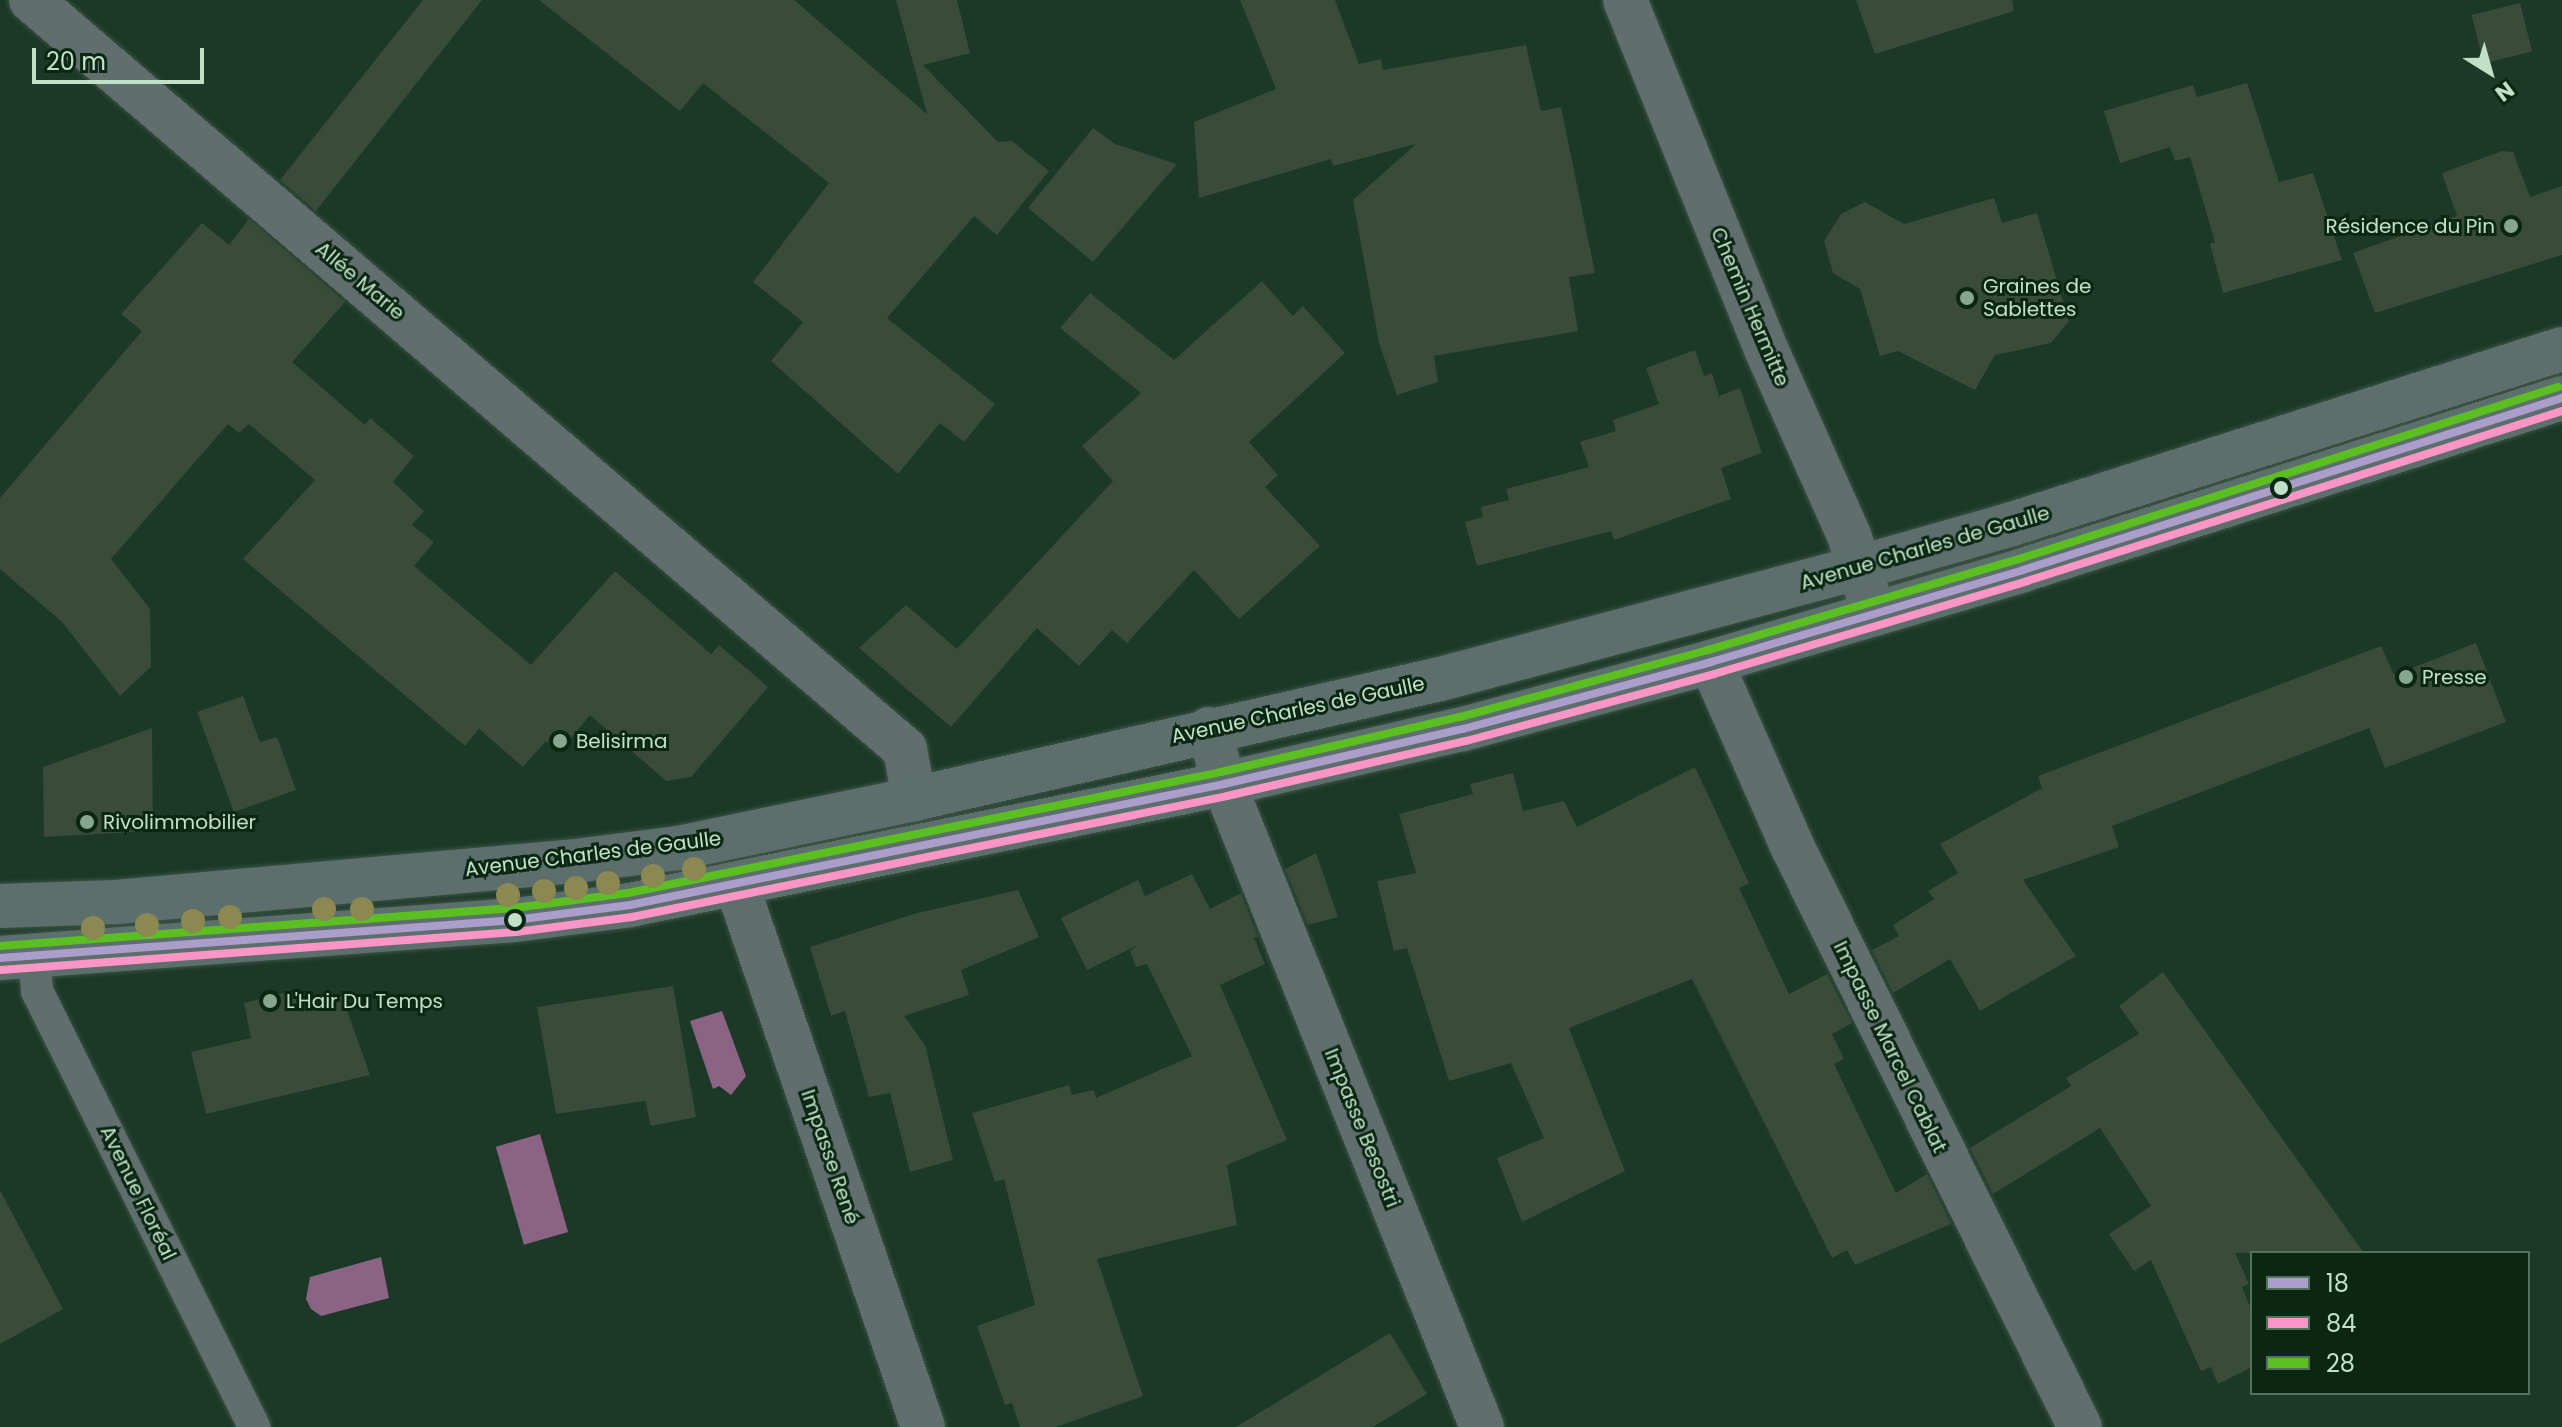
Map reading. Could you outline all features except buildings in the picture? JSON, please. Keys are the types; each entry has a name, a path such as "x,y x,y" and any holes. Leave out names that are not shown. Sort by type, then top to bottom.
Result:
{"main road":[{"name":"Avenue Charles de Gaulle","path":"19,905 583,860 678,848 914,799 1209,729 1440,679 1858,568 2012,524 2562,349"},
{"path":"17,957 515,920 737,886 1224,784 1463,729 1711,662 2023,570 2562,398"}],"street":[{"name":"Allée Marie","path":"31,0 905,749 914,799"},
{"name":"Chemin Hermitte","path":"1626,4 1766,349 1849,535 1874,614"},
{"path":"2504,369 2518,412"},
{"path":"2012,524 2023,570"},
{"name":"Impasse Marcel Cablat","path":"1711,662 1792,846 2080,1427"},
{"name":"Impasse Besostri","path":"1209,729 1224,784 1482,1427"},
{"name":"Impasse René","path":"737,886 923,1427"},
{"path":"17,957 19,905"}],"lane":[{"path":"1689,614 1711,662"},
{"name":"Avenue Floréal","path":"17,957 37,991 254,1427"}],"shaded area":[{"path":"722,1011 746,1076 731,1095 719,1086 713,1089 690,1021"},
{"path":"540,1134 568,1232 524,1245 496,1147"},
{"path":"381,1257 389,1298 321,1316 311,1309 306,1299 310,1277"}],"transit line":[{"name":"28","path":"0,946 514,908 628,893 1221,772 1460,717 1708,650 2019,559 2558,387"},
{"name":"18","path":"0,958 515,920 630,905 1224,784 1463,729 1711,662 2023,570 2562,398"},
{"name":"84","path":"1,970 516,932 632,917 1227,796 1466,741 1714,674 2027,581 2562,411"}],"place":[{"name":"Résidence du Pin","path":"2511,226"},
{"name":"Graines de Sablettes","path":"1967,298"},
{"name":"Presse","path":"2406,677"},
{"name":"Belisirma","path":"560,741"},
{"name":"Rivolimmobilier","path":"87,822"},
{"name":"L'Hair Du Temps","path":"270,1001"}]}
